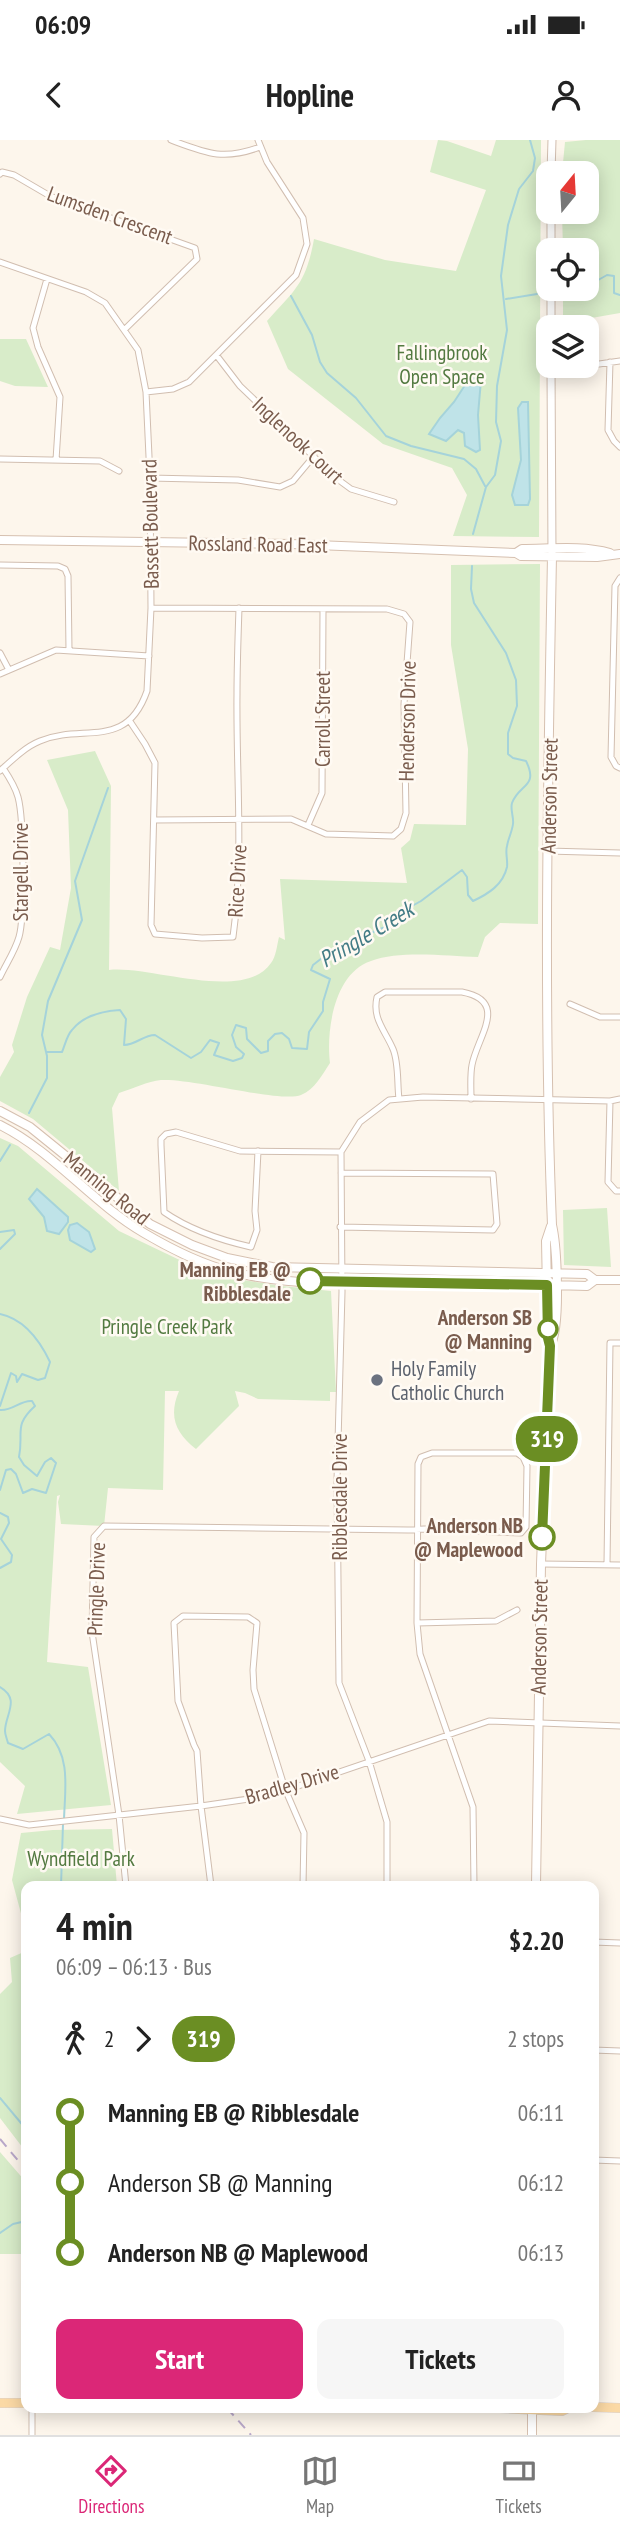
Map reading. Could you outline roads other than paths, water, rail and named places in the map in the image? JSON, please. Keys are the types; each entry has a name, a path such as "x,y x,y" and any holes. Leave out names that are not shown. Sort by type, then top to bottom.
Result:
{"main road":[{"name":"Rossland Road East","path":"0,540 516,553 522,556 552,553 597,557 616,554"},
{"name":"Anderson Street","path":"536,1881 541,1564 551,1285 546,1241 552,1225 548,1100 548,851 552,553"},
{"name":"Manning Road","path":"0,1111 30,1127 150,1224 191,1245 227,1258 271,1267 587,1274 595,1280 620,1280"},
{"name":"Manning Road","path":"0,1125 32,1144 110,1209 144,1233 202,1262 231,1271 270,1279 341,1282 587,1286 595,1280"},
{"path":"0,2403 21,2403"},
{"path":"599,2407 620,2407"},
{"path":"531,2435 532,2413"}],"street":[{"path":"146,392 173,390 189,382 296,275 307,244 303,218 267,162 259,143 242,154 221,156 171,140"},
{"path":"551,161 552,140"},
{"name":"Lumsden Crescent","path":"0,174 2,172 14,175 50,196 195,248 197,259 125,328"},
{"name":"Bassett Boulevard","path":"0,262 86,292 105,303 138,350 146,392 151,608 147,691 142,704 129,720"},
{"path":"47,279 33,328 38,347 60,397 56,460"},
{"name":"Inglenook Court","path":"217,356 240,386 351,489 394,502"},
{"path":"599,363 620,361"},
{"path":"610,362 608,430 620,447"},
{"name":"Anderson Street","path":"551,378 552,553"},
{"path":"150,478 239,480 280,486 293,481 314,456"},
{"path":"0,459 100,461 119,471"},
{"path":"0,565 58,566 65,569 68,576 69,650"},
{"path":"620,578 615,586 611,757 620,768"},
{"name":"Henderson Drive","path":"151,608 387,608 404,614 410,622 404,704 406,813 401,829 393,836 326,834 291,819 154,820"},
{"name":"Rice Drive","path":"129,720 155,764 151,925 155,934 202,938 233,937 237,906 239,819 239,608"},
{"name":"Carroll Street","path":"308,825 322,793 323,610"},
{"path":"0,674 56,650 149,656"},
{"path":"0,653 9,670"},
{"path":"2,770 20,753 41,740 112,731 129,720"},
{"name":"Stargell Drive","path":"0,977 2,965 19,938 22,833 19,799 13,783 2,770"},
{"path":"548,851 620,853"},
{"path":"399,1099 394,1050 378,1023 375,1006 377,997 385,992 462,992 482,999 488,1010 486,1031 471,1066 471,1099"},
{"path":"570,1004 600,1017 620,1017"},
{"path":"258,1152 255,1211 257,1230 251,1247 181,1224 164,1212 161,1139 166,1134 176,1132 226,1148 258,1152 341,1152 360,1122 389,1100 620,1099"},
{"path":"610,1101 608,1182 616,1191 620,1191"},
{"name":"Ribblesdale Drive","path":"341,1152 337,1480 339,1683 369,1761 387,1822 387,1881"},
{"path":"340,1227 464,1228 487,1231 493,1230 497,1224 493,1174 341,1173"},
{"path":"607,1564 610,1343 620,1343"},
{"path":"610,1422 620,1422"},
{"name":"Pringle Drive","path":"126,1881 119,1815 92,1632 94,1537 104,1526 521,1533 526,1527 527,1466 523,1457 517,1453 432,1453 421,1457 418,1465 417,1530"},
{"path":"417,1530 417,1623 420,1654 473,1808 474,1881"},
{"path":"541,1564 620,1564"},
{"path":"417,1623 495,1621 517,1610"},
{"path":"210,1881 197,1751 178,1700 174,1623 183,1616 248,1617 257,1623 254,1689 285,1789 304,1833 303,1881"},
{"name":"Bradley Drive","path":"0,1819 29,1825 269,1796 489,1721 537,1725 620,1726"},
{"path":"599,1942 620,1943"},
{"path":"599,2050 620,2051"},
{"path":"599,2160 620,2161"},
{"path":"32,2413 32,2435"}],"water":[{"path":"469,379 481,380 478,415 480,450 476,452 465,446 464,433 458,430 446,441 429,434"},
{"path":"522,402 528,402 530,499 528,505 515,505 512,495 521,460 518,408"},
{"path":"37,1189 68,1217 68,1222 59,1234 47,1231 44,1217 29,1199"},
{"path":"77,1223 89,1232 95,1249 91,1252 70,1240 70,1225"}],"waterway":[{"name":"Pringle Creek","path":"473,534 486,487 495,475 501,441 496,422 497,386 507,330 501,276 508,225 519,189 533,171 535,158 530,140"},
{"path":"599,280 607,275 614,276 614,293 620,295"},
{"path":"506,299 536,294"},
{"path":"291,296 312,335 320,362 327,373 356,398 386,436 411,446 464,459 476,469 485,486"},
{"name":"Pringle Creek","path":"46,1052 62,1052 70,1032 88,1018 120,1010 126,1019 124,1045 155,1035 191,1058 201,1052 210,1040 219,1043 214,1055 233,1061 242,1058 244,1054 236,1047 232,1035 236,1025 246,1028 247,1039 261,1053 268,1051 268,1041 275,1034 282,1033 289,1039 292,1048 307,1049 309,1032 323,1011 330,979 311,970 313,965 335,948 385,927 394,916 421,901 462,870 467,877 468,895 473,901 498,884 507,867 506,849 513,824 512,803 530,776 526,761 508,754 508,733 517,706 516,680 506,653 474,603 471,589 472,566"},
{"path":"29,1113 47,1078 47,1056 42,1035 48,1001 82,920 75,881 108,788"},
{"name":"Pringle Creek","path":"0,1161 10,1145"},
{"name":"Pringle Creek","path":"0,1232 14,1230 15,1234 0,1249"},
{"name":"Pringle Creek","path":"0,1314 24,1326 50,1362 45,1378 38,1380 22,1374 17,1382 16,1376 11,1373 0,1406"},
{"name":"Pringle Creek","path":"0,1410 32,1401 35,1406 22,1424 19,1457 37,1476 45,1462 51,1458 56,1463 46,1493 32,1489 23,1493 16,1474 11,1469 6,1470 0,1490"},
{"name":"Pringle Creek","path":"0,1513 8,1517 9,1523 1,1539 12,1555 11,1562 0,1568"},
{"name":"Pringle Creek","path":"0,1687 10,1697 11,1702 5,1731 8,1743 23,1749 49,1734 61,1753 65,1774 64,1819"},
{"name":"Pringle Creek","path":"61,1881 63,1824"},
{"path":"0,2098 21,2123"},
{"name":"Pringle Creek","path":"0,2233 21,2222"}],"railway":[{"path":"0,2139 21,2164"},
{"path":"231,2413 251,2435"}],"place":[{"name":"Manning EB @ Ribblesdale","path":"310,1281"},
{"name":"Anderson SB @ Manning","path":"548,1329"},
{"name":"Holy Family Catholic Church","path":"377,1380"},
{"name":"Anderson NB @ Maplewood","path":"542,1537"}],"park label":[{"name":"Fallingbrook Open Space","path":"442,364"},
{"name":"Pringle Creek Park","path":"167,1326"},
{"name":"Wyndfield Park","path":"81,1858"}]}
